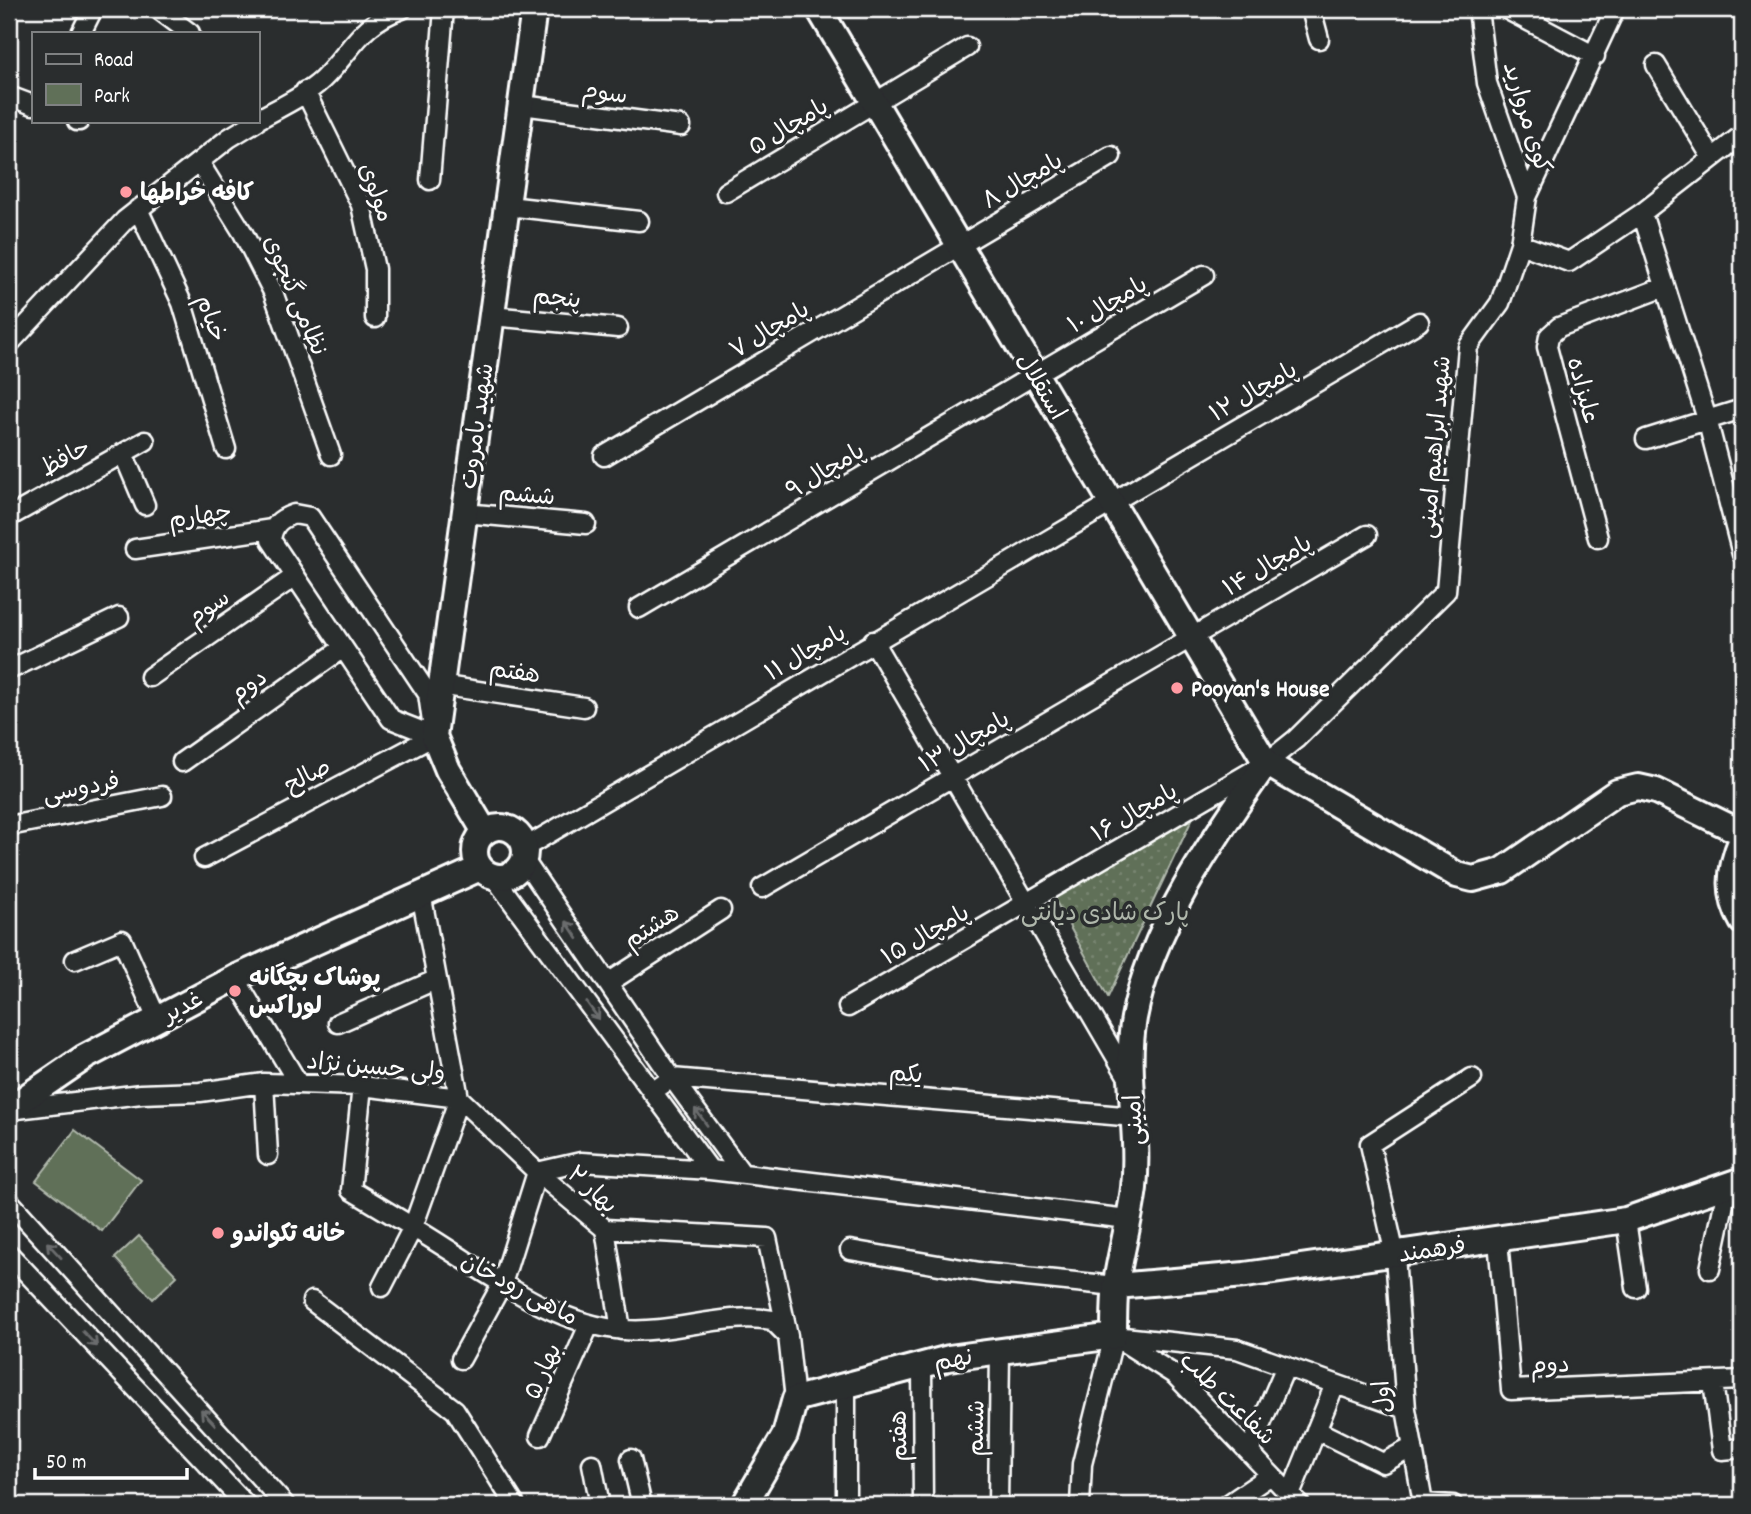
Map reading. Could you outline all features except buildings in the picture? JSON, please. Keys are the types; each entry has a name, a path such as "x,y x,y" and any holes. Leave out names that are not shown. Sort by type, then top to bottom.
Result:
{"main road":[{"name":"شهید بامروت","path":"485,832 448,770 434,736 534,9"},
{"name":"استقلال","path":"819,9 1266,763"},
{"path":"1266,763 1457,874 1473,879 1502,871 1617,792 1638,787 1656,791 1742,833"},
{"name":"امینی","path":"1114,1336 1116,1286 1134,1187 1135,1117 1131,1082 1134,1018 1150,964 1199,859 1266,763"},
{"path":"496,827 509,829 519,836 524,854 517,870 507,877 487,872 475,849 485,832 496,827"},
{"path":"1742,839 1733,859 1731,883 1734,907 1742,920"},
{"name":"غدیر","path":"9,1110 85,1057 235,978 421,893 487,872"},
{"name":"فرهمند","path":"1116,1286 1245,1275 1626,1220 1735,1183"},
{"name":"نهم","path":"795,1399 922,1365 1000,1351 1114,1336"},
{"path":"744,1505 785,1435 795,1399"}],"street":[{"path":"82,32 93,9"},
{"path":"158,9 188,32"},
{"path":"259,118 320,82 379,16 402,9"},
{"path":"430,180 444,9"},
{"path":"1311,9 1319,39"},
{"name":"کوی مروارید","path":"1478,9 1487,83 1527,197"},
{"path":"1506,9 1595,56"},
{"name":"شهید ابراهیم امینی","path":"1266,763 1296,739 1446,591 1468,347 1500,303 1520,244 1527,197 1615,9"},
{"name":"پامچال ۵","path":"726,192 967,47"},
{"path":"1656,65 1712,158"},
{"name":"مولوی","path":"305,91 361,205 375,269 375,318"},
{"path":"9,96 32,105"},
{"name":"سوم","path":"522,105 681,126"},
{"path":"9,344 138,209 254,122"},
{"path":"1520,244 1569,262 1642,213 1742,135"},
{"name":"پامچال ۸","path":"959,245 1111,156"},
{"name":"نظامی گنجوی","path":"199,162 243,233 273,292 331,455"},
{"path":"508,206 639,221"},
{"name":"خیام","path":"138,209 182,303 226,449"},
{"path":"1642,213 1707,419 1742,554"},
{"name":"پامچال ۷","path":"604,456 959,245"},
{"name":"پامچال ۱۰","path":"1035,374 1204,275"},
{"name":"علیزاده","path":"1598,538 1547,347 1549,336 1559,327 1664,287"},
{"name":"پنجم","path":"492,316 618,328"},
{"name":"پامچال ۱۲","path":"1111,502 1419,322"},
{"name":"پامچال ۹","path":"639,608 1035,374"},
{"path":"1646,439 1742,409"},
{"name":"حافظ","path":"9,517 145,442"},
{"path":"123,453 145,505"},
{"name":"پامچال ۱۱","path":"524,854 873,641 1111,502"},
{"name":"ششم","path":"464,513 586,524"},
{"name":"چهارم","path":"135,549 272,529 282,519 295,514 310,517 428,694 434,736"},
{"path":"272,529 271,540 294,577 391,719 434,736"},
{"name":"پامچال ۱۴","path":"1191,637 1367,535"},
{"name":"سوم","path":"150,677 294,577"},
{"path":"9,670 119,617"},
{"name":"پامچال ۱۳","path":"762,888 1191,637"},
{"path":"873,641 1131,1082"},
{"name":"دوم","path":"182,762 343,649"},
{"name":"هفتم","path":"439,685 584,706"},
{"name":"صالح","path":"204,858 434,736"},
{"name":"پامچال ۱۶","path":"1027,903 1266,763"},
{"name":"فردوسی","path":"9,826 162,796"},
{"path":"524,854 672,1078 741,1172"},
{"path":"487,872 710,1170"},
{"path":"382,1287 413,1227 459,1098 421,893"},
{"name":"پامچال ۱۵","path":"848,1007 1027,903"},
{"name":"هشتم","path":"608,983 721,911"},
{"path":"75,960 122,940 157,1019"},
{"path":"235,978 299,1083"},
{"path":"338,1023 435,980"},
{"path":"652,1091 672,1078"},
{"name":"یکم","path":"672,1078 1135,1117"},
{"name":"اول","path":"1453,1505 1423,1503 1406,1409 1395,1255 1370,1144 1472,1078"},
{"path":"264,1083 268,1155"},
{"name":"ولی حسین نژاد","path":"9,1110 141,1094 200,1092 264,1083 362,1086 459,1098 537,1172"},
{"name":"ماهی رودخان","path":"362,1086 351,1190 502,1283 556,1312 589,1325 648,1332 759,1318 772,1320 788,1336"},
{"path":"461,1359 502,1283 537,1172 581,1162 741,1172 1128,1219"},
{"name":"بهار ۲","path":"537,1172 605,1229 621,1330"},
{"path":"1710,1269 1735,1183"},
{"path":"9,1201 285,1505"},
{"path":"1626,1220 1636,1288"},
{"path":"605,1229 767,1238 788,1336 795,1399"},
{"name":"دوم","path":"1498,1240 1511,1390 1742,1381"},
{"path":"850,1250 986,1273 1116,1286"},
{"path":"9,1254 246,1505"},
{"path":"312,1301 455,1410 515,1505"},
{"name":"بهار ۵","path":"540,1436 589,1325"},
{"path":"1114,1336 1237,1349 1406,1409"},
{"name":"شفاعت طلب","path":"1114,1336 1175,1375 1295,1500"},
{"name":"امینی","path":"1080,1505 1082,1464 1114,1336"},
{"name":"ششم","path":"998,1505 1000,1351"},
{"name":"هفتم","path":"922,1365 923,1505"},
{"path":"1249,1452 1286,1366"},
{"path":"1713,1382 1722,1450 1742,1448"},
{"path":"1295,1500 1316,1430 1335,1384"},
{"path":"846,1386 846,1505"},
{"path":"1316,1430 1383,1462 1413,1447"},
{"path":"220,1476 243,1456"},
{"path":"631,1460 642,1505"},
{"path":"592,1464 600,1505"},
{"path":"1227,1505 1271,1475"}],"green space":[{"name":"پارک شادی دیانتی","path":"1195,813 1108,997 1053,896"},
{"path":"75,1130 141,1180 102,1231 36,1181"},
{"path":"139,1236 177,1276 153,1299 115,1258"}],"place":[{"name":"کافه خراطها","path":"126,192"},
{"name":"Pooyan's House","path":"1177,688"},
{"name":"پوشاک بچگانه لوراکس","path":"235,991"},
{"name":"خانه تکواندو","path":"218,1233"}]}
